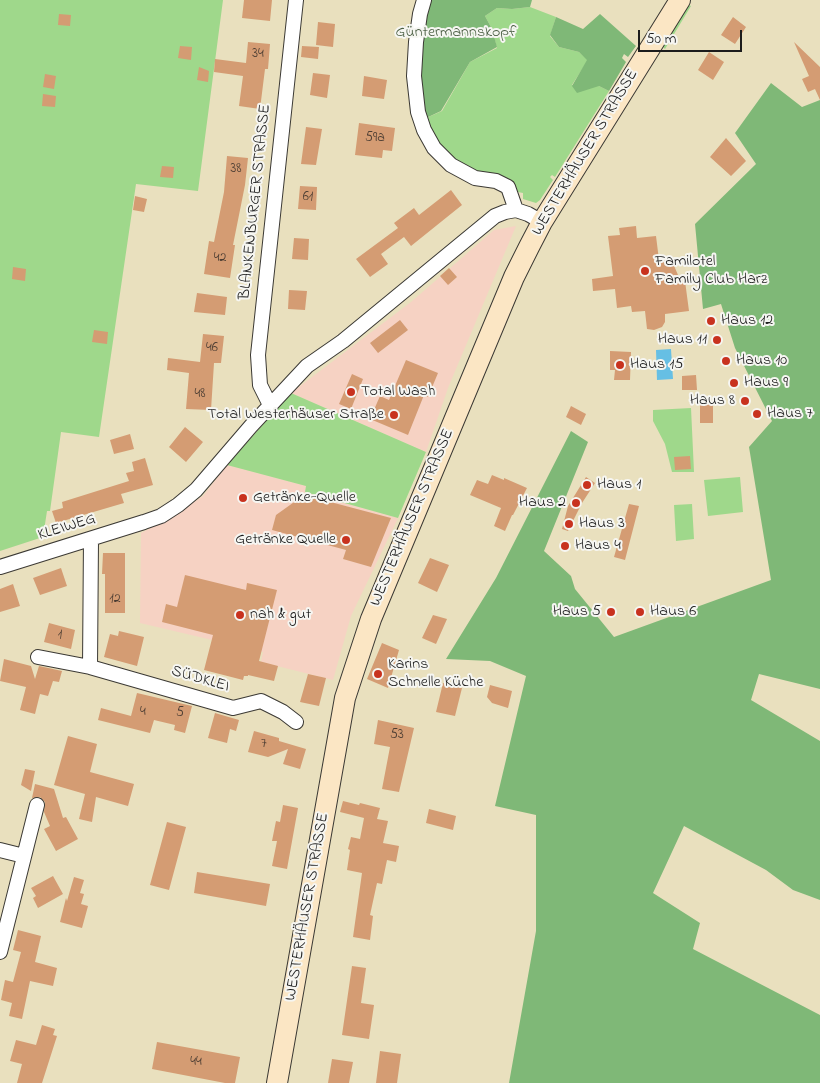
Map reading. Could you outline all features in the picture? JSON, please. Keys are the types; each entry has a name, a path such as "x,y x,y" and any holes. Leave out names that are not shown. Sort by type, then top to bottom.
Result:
{"main road":[{"name":"WESTERHÄUSER STRASSE","path":"277,1083 343,708 360,648 514,277 542,222 680,0"}],"street":[{"name":"BLANKENBURGER STRASSE","path":"270,406 260,385 258,355 296,0"},
{"path":"424,0 416,42 414,76 418,112 424,130 434,148 451,165 475,178 496,182 508,187 512,193 516,210"},
{"path":"270,406 307,366 343,341 495,216 516,210 542,222"},
{"name":"KLEIWEG","path":"0,567 144,522 167,512 196,490 270,406"},
{"path":"90,667 91,539"},
{"name":"SÜDKLEI","path":"38,658 90,667 232,708 261,701 283,712 296,722"},
{"path":"0,952 37,805"},
{"path":"0,850 24,856"}],"shaded area":[{"path":"516,226 448,388 426,452 291,393 411,302 494,230"},
{"path":"227,465 306,486 305,492 398,518 351,616 333,680 261,662 263,652 140,623 141,533 173,516 203,496"}],"green space":[{"path":"0,0 223,0 198,191 136,184 99,437 61,432 50,511 47,511 43,537 0,551"},
{"name":"Güntermannskopf","path":"431,0 532,0 530,7 497,8 485,16 492,29 497,47 470,62 441,111 426,118 423,110 421,75 423,30"},
{"path":"686,4 691,6 665,49 662,46"},
{"name":"Güntermannskopf","path":"530,7 556,17 550,36 559,47 579,52 588,60 572,85 599,86 609,91 555,177 552,175 550,177 553,180 536,203 523,199 523,193 518,192 514,184 506,179 476,173 455,161 439,146 426,118 442,111 470,62 497,48 492,29 485,16 497,8"},
{"path":"600,14 636,46 628,57 624,54 622,58 626,62 609,91 599,86 577,93 572,86 587,60 579,52 559,47 550,35 556,17 583,29"},
{"path":"771,83 802,107 820,100 820,689 759,674 751,700 820,741 820,900 793,890 766,870 684,826 653,893 700,923 693,949 820,1015 820,1083 509,1083 536,931 536,815 495,806 526,676 490,661 446,659 496,578 571,431 588,442 544,551 571,576 575,589 614,637 771,580 749,447 772,421 735,348 721,304 703,309 695,224 756,164 735,133"},
{"path":"291,393 426,452 398,518 305,492 306,486 227,465"},
{"path":"691,408 694,472 672,472 665,444 653,421 653,410"},
{"path":"740,477 743,512 708,516 704,480"},
{"path":"692,504 694,539 676,541 674,505"}],"water":[{"path":"671,349 673,379 657,380 656,350"}],"building":[{"path":"244,0 272,0 270,21 242,18"},
{"path":"59,14 71,15 70,26 58,25"},
{"path":"733,17 746,27 735,44 721,35"},
{"path":"318,22 335,24 333,47 316,45"},
{"path":"248,42 270,44 268,69 265,69 260,109 239,106 243,76 214,72 215,59 246,63"},
{"path":"794,42 820,67 820,100 815,89 808,92 802,79 809,76"},
{"path":"180,46 192,47 191,60 178,58"},
{"path":"302,46 319,47 318,59 301,57"},
{"path":"709,52 724,62 713,80 698,70"},
{"path":"199,67 209,71 208,82 197,80"},
{"path":"313,73 330,75 327,98 310,95"},
{"path":"45,74 56,76 54,89 43,87"},
{"path":"364,76 387,80 384,99 362,96"},
{"path":"43,94 56,96 55,107 42,106"},
{"path":"359,123 395,128 392,151 383,150 382,158 355,155"},
{"path":"306,127 322,129 316,165 301,164"},
{"path":"726,138 746,161 731,176 710,157"},
{"path":"227,156 248,158 245,185 233,245 235,245 230,278 204,274 209,241 214,242 224,192"},
{"path":"162,166 174,167 173,178 160,177"},
{"path":"300,186 317,187 316,210 298,209"},
{"path":"451,190 462,205 411,246 404,237 381,254 388,264 370,277 356,259 398,228 394,223 414,208 419,215"},
{"path":"135,196 147,199 144,212 133,210"},
{"name":"Familotel Family Club Harz","path":"636,226 637,238 656,236 659,260 672,261 681,282 685,281 689,311 665,314 665,322 662,327 654,330 647,329 645,311 632,312 631,306 617,308 615,289 593,291 592,279 613,276 608,236 620,235 619,228"},
{"path":"294,238 309,239 308,260 292,259"},
{"path":"13,267 26,269 25,281 12,279"},
{"path":"449,268 457,277 448,285 440,276"},
{"path":"289,290 307,291 305,310 288,309"},
{"path":"197,293 227,297 225,315 194,312"},
{"path":"400,320 408,330 378,353 370,343"},
{"path":"94,330 108,332 107,344 92,342"},
{"path":"203,334 224,336 221,363 214,363 211,410 186,409 189,373 167,370 168,358 200,362"},
{"path":"610,351 631,352 630,380 614,380 615,370 610,370"},
{"path":"406,360 438,373 428,397 424,395 408,435 370,419 380,396 389,400"},
{"name":"Total Wash","path":"352,374 363,379 351,409 339,404"},
{"path":"696,375 697,390 682,390 682,376"},
{"path":"700,403 713,403 713,423 700,423"},
{"path":"571,406 586,414 581,425 566,417"},
{"path":"185,427 203,442 186,462 169,447"},
{"path":"130,434 134,449 114,454 110,440"},
{"path":"690,456 691,469 675,470 674,457"},
{"path":"145,458 153,485 121,494 124,503 56,523 52,511 63,508 62,502 129,481 126,473 134,471 132,462"},
{"path":"492,475 527,488 505,531 494,526 501,508 470,495 477,480 488,484"},
{"path":"586,477 595,483 582,503 568,531 562,529 568,506"},
{"name":"Getränke Quelle","path":"304,495 391,518 371,567 343,559 346,550 272,530 276,515"},
{"path":"629,504 639,506 625,560 614,557"},
{"path":"103,553 125,553 125,613 105,613 105,574 102,574"},
{"path":"430,558 449,565 437,592 418,583"},
{"path":"61,568 67,586 40,595 33,578"},
{"path":"185,575 246,590 247,583 277,590 259,661 278,666 274,681 248,675 244,676 243,680 204,670 213,635 162,622 166,604 177,607"},
{"path":"13,584 20,606 0,612 0,589"},
{"path":"433,615 447,619 436,644 422,638"},
{"path":"49,623 75,630 71,649 44,642"},
{"path":"119,631 144,637 137,666 104,657 110,634 118,636"},
{"path":"382,643 399,650 388,688 367,679"},
{"path":"4,659 31,666 35,679 39,666 62,671 59,682 53,681 48,696 40,694 35,714 20,710 26,687 0,681"},
{"path":"308,674 326,678 319,706 300,702"},
{"path":"443,683 462,688 455,716 436,712"},
{"path":"490,685 512,691 508,708 492,703 487,697"},
{"path":"137,693 192,706 185,733 174,730 175,725 154,720 150,733 98,720 101,708 131,716"},
{"path":"215,713 239,720 236,731 230,729 227,743 208,738"},
{"path":"378,720 414,728 399,792 382,789 390,747 374,744"},
{"path":"254,731 279,738 279,741 306,749 300,769 283,764 288,749 268,757 248,752"},
{"path":"68,736 97,744 90,772 134,784 128,806 96,797 92,822 79,819 85,794 54,785"},
{"path":"25,769 35,771 31,791 21,785"},
{"path":"35,784 54,789 63,818 66,817 78,839 56,851 44,829 50,826 44,812 45,802 40,797 32,798"},
{"path":"343,801 380,808 377,819 388,821 383,843 399,846 396,862 387,860 382,884 377,883 370,915 373,916 370,940 353,937 362,873 347,870 350,850 348,849 351,837 360,839 364,818 340,812"},
{"path":"283,805 298,808 287,869 272,866 277,841 272,841 276,821 280,822"},
{"path":"429,809 456,816 453,830 426,823"},
{"path":"167,822 186,827 169,890 150,885"},
{"path":"197,872 270,884 266,906 194,893"},
{"path":"53,876 63,894 38,908 33,898 36,896 31,888"},
{"path":"74,877 84,880 80,893 84,894 81,904 88,906 82,928 60,922"},
{"path":"18,930 41,936 35,962 57,968 53,986 30,981 22,1019 9,1016 12,1003 1,1000 5,980 13,982 21,952 13,950"},
{"path":"352,966 366,968 361,1003 374,1005 369,1039 342,1035"},
{"path":"42,1025 55,1029 53,1035 57,1036 42,1083 17,1083 22,1064 10,1061 16,1040 36,1045"},
{"path":"157,1042 240,1057 235,1083 225,1083 152,1069"},
{"path":"380,1051 401,1054 397,1083 376,1083"},
{"path":"332,1059 353,1062 349,1083 328,1083"}],"place":[{"name":"Familotel Family Club Harz","path":"645,271"},
{"name":"Haus 12","path":"711,321"},
{"name":"Haus 11","path":"717,340"},
{"name":"Haus 10","path":"726,361"},
{"name":"Haus 15","path":"620,365"},
{"name":"Haus 9","path":"734,383"},
{"name":"Total Wash","path":"351,392"},
{"name":"Haus 8","path":"745,401"},
{"name":"Haus 7","path":"757,414"},
{"name":"Total Westerhäuser Straße","path":"394,415"},
{"name":"Haus 1","path":"587,485"},
{"name":"Getränke-Quelle","path":"243,498"},
{"name":"Haus 2","path":"576,503"},
{"name":"Haus 3","path":"569,524"},
{"name":"Getränke Quelle","path":"346,540"},
{"name":"Haus 4","path":"565,546"},
{"name":"Haus 5","path":"611,612"},
{"name":"Haus 6","path":"640,612"},
{"name":"nah & gut","path":"240,615"},
{"name":"Karins Schnelle Küche","path":"378,674"}]}
